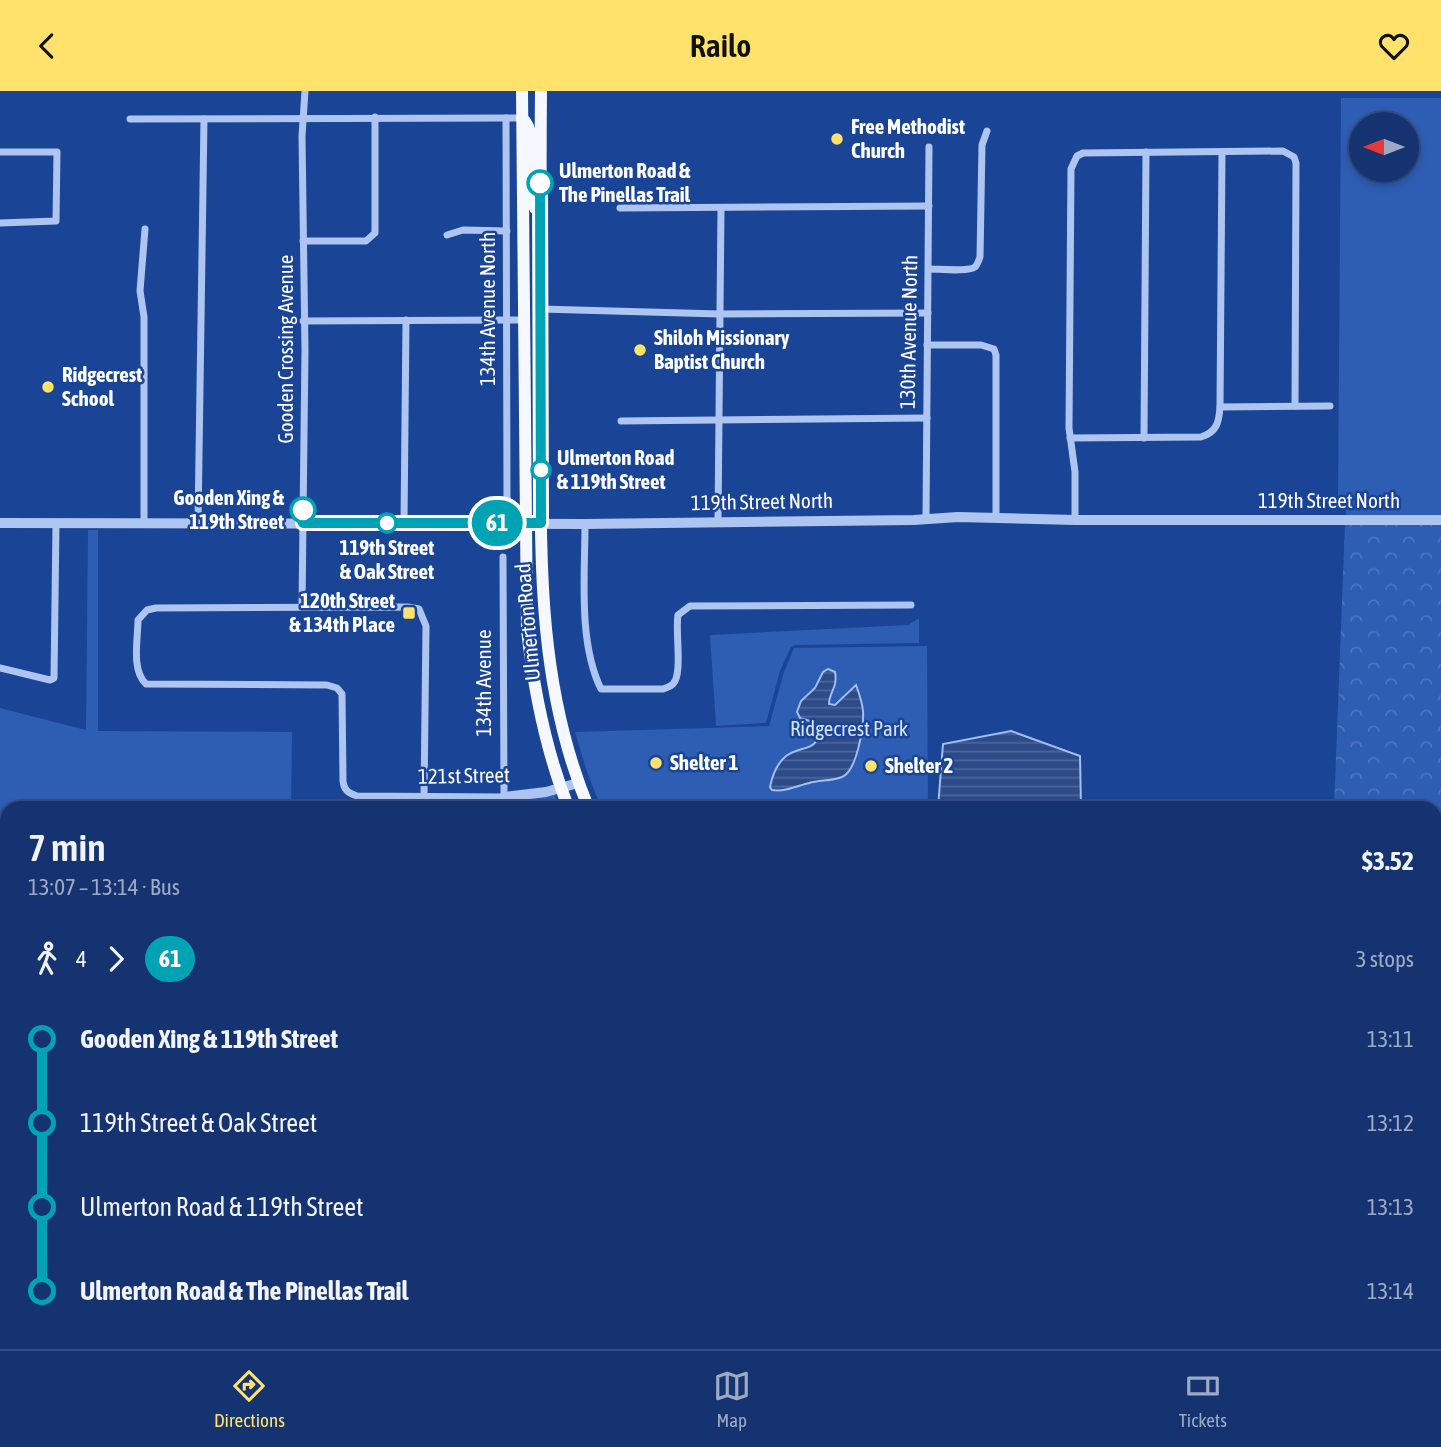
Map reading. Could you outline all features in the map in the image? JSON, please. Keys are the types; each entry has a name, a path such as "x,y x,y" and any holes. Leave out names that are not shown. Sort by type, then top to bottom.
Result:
{"main road":[{"name":"Ulmerton Road","path":"522,91 526,619 531,669 549,749 566,801"},
{"path":"530,91 530,105 540,121"},
{"name":"Ulmerton Road","path":"541,91 541,523 547,659 555,704 586,801"},
{"path":"522,118 530,128 532,195 541,223"},
{"path":"523,203 530,231 531,292 533,300 541,309"}],"street":[{"name":"Gooden Crossing Avenue","path":"302,607 305,91"},
{"path":"303,241 366,241 375,233 375,117"},
{"name":"134th Avenue North","path":"506,118 507,499"},
{"path":"130,119 522,118"},
{"path":"198,523 204,119"},
{"path":"929,269 967,270 977,265 980,257 982,145 987,131"},
{"name":"130th Avenue North","path":"926,519 929,147"},
{"path":"0,152 57,152 57,221 0,223"},
{"path":"1144,438 1146,152"},
{"path":"1074,520 1075,472 1070,438 1071,169 1077,156 1083,153 1146,152 1290,153 1296,163 1295,406"},
{"path":"1070,438 1192,437 1208,435 1218,425 1222,152"},
{"path":"620,208 929,206"},
{"path":"718,521 721,208"},
{"path":"144,524 144,317 140,291 145,229"},
{"path":"447,235 463,230 507,231"},
{"path":"541,309 719,314 928,313"},
{"path":"404,523 406,320"},
{"path":"303,321 523,320"},
{"path":"928,345 981,345 993,349 998,362 996,517"},
{"path":"1220,407 1330,406"},
{"path":"621,421 927,418"},
{"name":"119th Street North","path":"0,523 585,524 996,517 1074,520 1441,520"},
{"path":"0,668 50,680 54,678 56,524"},
{"path":"585,524 585,609 588,643 593,669 601,689 663,689 672,686 677,671 678,615 691,606 911,605"},
{"name":"134th Avenue","path":"503,557 505,801"},
{"path":"302,607 408,607 419,610 426,626 424,796"},
{"name":"121st Street","path":"302,607 156,608 141,614 138,620 137,670 140,678 146,684 156,685 327,685 337,688 342,694 343,781 349,793 357,796 424,796 482,801"},
{"name":"121st Street","path":"512,801 578,783"}],"green space":[{"path":"1341,98 1441,98 1441,516 1346,516 1346,501 1338,500"},
{"path":"1345,523 1441,523 1441,801 1334,801"},
{"path":"88,530 98,530 98,731 292,732 291,801 0,801 0,708 86,730"},
{"path":"919,618 919,643 794,645 780,671 766,723 716,726 710,635 908,625"},
{"name":"Ridgecrest Park","path":"927,646 928,801 598,801 575,732 769,726 784,672 794,648"},
{"path":"554,793 557,801 510,801"}],"shaded area":[{"path":"828,669 835,672 836,677 829,704 835,705 856,685 861,700 862,727 852,766 842,777 772,790 772,779 782,760 816,742 819,728 813,722 800,718 797,712 801,701 815,688 823,672"},
{"path":"1011,731 1080,756 1081,801 939,801 943,744"}],"bus line":[{"name":"61","path":"303,510 303,523 541,523 540,183"}],"place":[{"name":"Free Methodist Church","path":"837,139"},
{"name":"Ulmerton Road & The Pinellas Trail","path":"540,183"},
{"name":"Shiloh Missionary Baptist Church","path":"640,350"},
{"name":"Ridgecrest School","path":"48,387"},
{"name":"Ulmerton Road & 119th Street","path":"541,470"},
{"name":"Gooden Xing & 119th Street","path":"303,510"},
{"name":"119th Street & Oak Street","path":"387,523"},
{"name":"120th Street & 134th Place","path":"409,613"},
{"name":"Shelter 1","path":"656,763"},
{"name":"Shelter 2","path":"871,766"}]}
